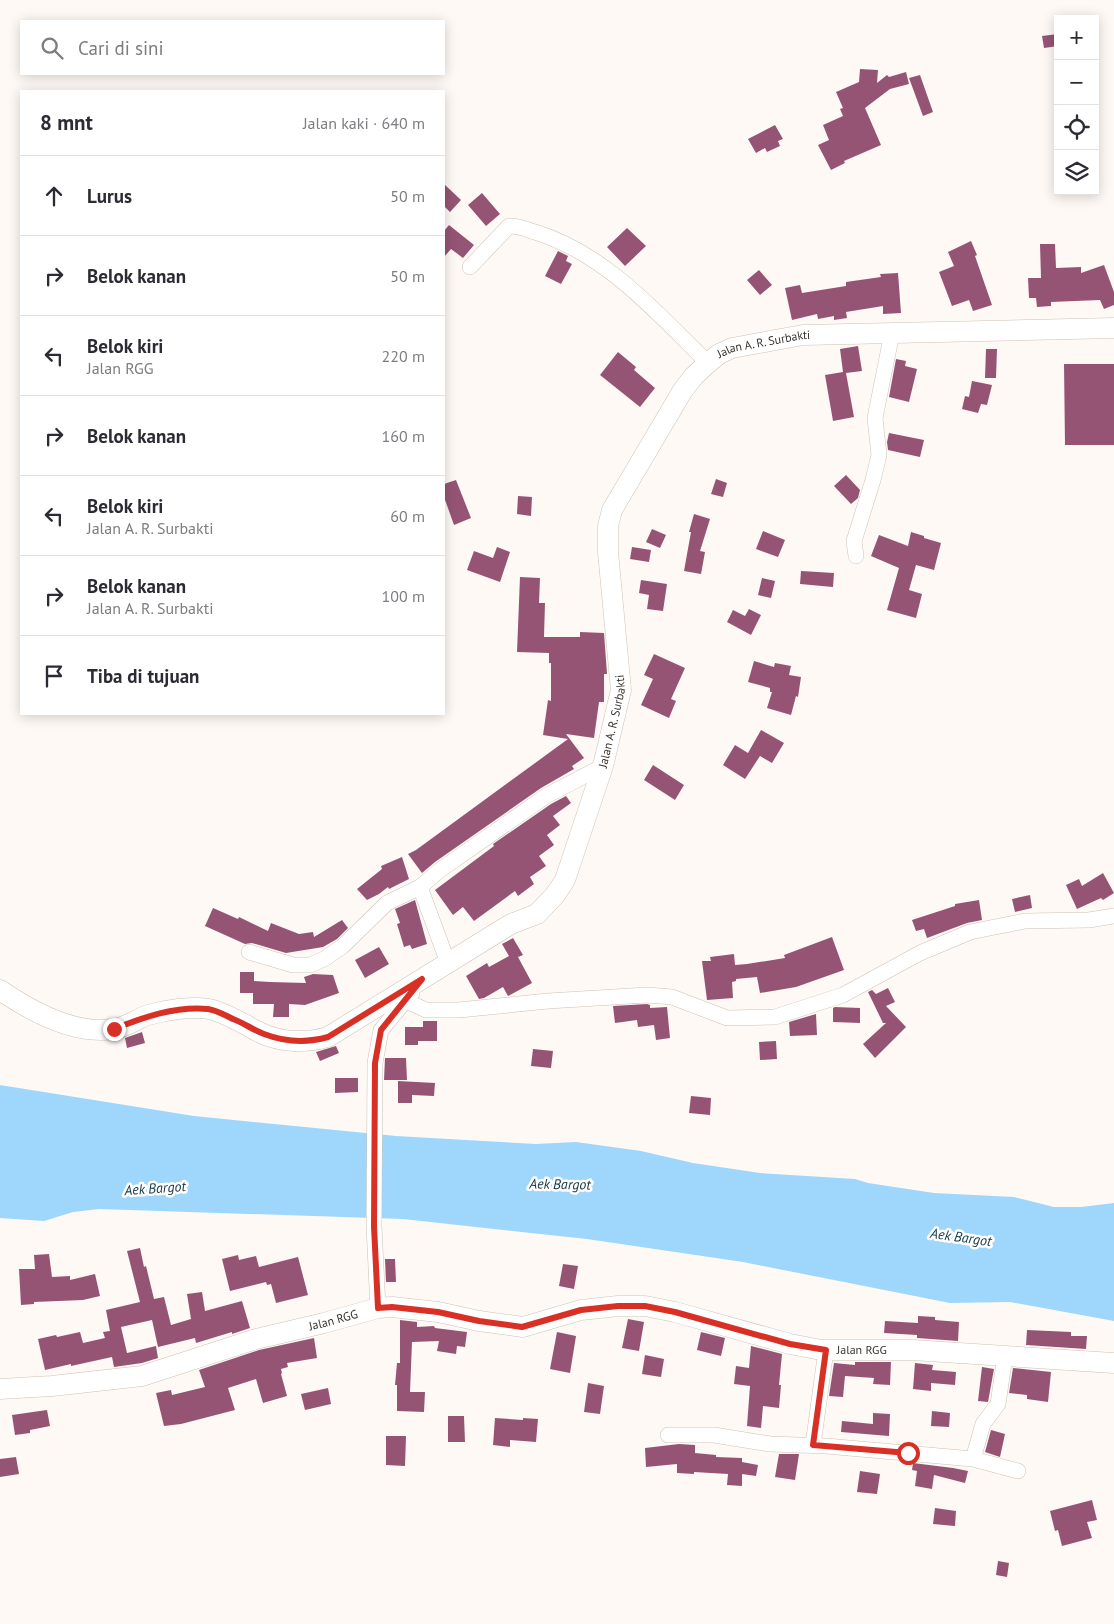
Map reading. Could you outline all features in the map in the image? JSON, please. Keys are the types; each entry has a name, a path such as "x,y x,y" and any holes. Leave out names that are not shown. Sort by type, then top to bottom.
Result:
{"main road":[{"name":"Jalan A. R. Surbakti","path":"0,990 39,1013 65,1024 88,1030 114,1029 148,1015 177,1010 210,1010 240,1021 264,1034 292,1041 313,1041 328,1037 511,924 537,914 555,895 565,880 602,766 621,690 608,552 608,526 612,510 683,390 694,376 718,354 732,348 803,335 1114,328"},
{"name":"Jalan RGG","path":"0,1389 52,1386 142,1376 256,1339 378,1308 392,1307 438,1312 479,1321 522,1327 581,1310 618,1306 645,1306 675,1312 790,1344 826,1350 912,1350 1114,1363"}],"street":[{"path":"470,267 509,226 548,236 598,262 646,302 708,363"},
{"path":"856,556 854,541 879,455 875,418 892,333"},
{"path":"249,952 293,965 310,965 324,959 343,946 387,903 420,888 440,870 524,810 602,766"},
{"path":"420,888 448,963"},
{"path":"406,1001 426,1010 459,1010 548,1001 647,995 672,997 727,1018 775,1017 843,995 920,953 970,932 1025,921 1089,920 1114,916"},
{"path":"378,1308 374,1226 375,1063 381,1030 422,979"},
{"path":"813,1445 826,1350"},
{"path":"973,1459 983,1424 998,1404 1005,1356"},
{"path":"668,1436 714,1434 770,1444 813,1445 973,1459 1018,1471"}],"water":[{"name":"Aek Bargot","path":"0,1085 194,1116 396,1136 536,1144 576,1142 641,1151 693,1163 760,1173 855,1179 868,1183 934,1193 1014,1197 1054,1207 1081,1207 1114,1203 1114,1321 1010,1302 950,1303 743,1262 587,1239 403,1219 99,1209 73,1212 44,1221 0,1218"}],"building":[{"path":"1054,34 1054,47 1044,48 1042,36"},
{"path":"860,69 878,70 877,83 887,75 889,77 906,72 909,84 890,89 865,108 881,145 844,161 845,163 831,170 818,145 829,140 823,125 843,116 840,109 843,108 836,92 859,82"},
{"path":"920,75 933,112 923,116 909,78"},
{"path":"775,125 783,139 778,141 780,146 767,152 765,148 756,153 748,139"},
{"path":"445,185 461,200 450,212 445,207"},
{"path":"482,193 500,214 486,226 468,205"},
{"path":"449,225 474,245 463,258 451,249 445,256 445,230"},
{"path":"627,228 646,246 625,266 607,247"},
{"path":"971,241 992,305 973,311 969,300 952,306 939,272 954,266 948,252"},
{"path":"1040,244 1055,244 1056,268 1081,267 1081,273 1104,265 1114,292 1114,305 1104,309 1100,300 1051,302 1051,306 1037,307 1036,298 1029,298 1028,278 1041,278"},
{"path":"558,251 568,256 566,261 572,264 561,284 545,276"},
{"path":"759,270 772,285 760,295 747,280"},
{"path":"898,273 901,313 883,314 883,306 846,312 847,318 834,320 834,316 818,319 817,314 792,320 785,288 800,285 802,293 846,286 846,282 881,277 880,274"},
{"path":"858,346 862,371 846,373 854,417 833,421 825,375 843,372 840,349"},
{"path":"986,349 997,349 996,378 985,378"},
{"path":"618,352 636,367 634,370 655,388 640,407 600,375"},
{"path":"896,359 906,361 905,366 917,369 909,402 889,397"},
{"path":"1064,364 1114,364 1114,445 1065,445"},
{"path":"972,381 992,385 987,405 981,404 978,413 962,409 965,396 969,397"},
{"path":"889,433 924,440 920,457 888,450"},
{"path":"846,475 860,490 858,498 851,504 834,486"},
{"path":"716,479 727,483 723,497 711,494"},
{"path":"456,480 471,518 454,525 445,500 445,484"},
{"path":"518,496 532,497 531,516 517,514"},
{"path":"694,514 710,519 700,551 705,552 701,574 684,571 691,532 689,532"},
{"path":"652,529 666,535 660,548 646,542"},
{"path":"763,531 785,540 778,557 756,549"},
{"path":"911,532 941,543 934,570 916,565 909,590 922,594 916,618 887,610 899,568 871,556 879,535 908,546"},
{"path":"497,547 510,552 500,582 467,570 474,551 493,558"},
{"path":"632,547 651,550 649,562 630,559"},
{"path":"801,571 834,573 833,587 800,584"},
{"path":"520,577 540,578 539,603 545,603 544,637 580,637 580,632 604,633 607,674 604,674 604,702 599,702 594,738 566,734 584,758 572,766 574,769 541,788 422,873 408,854 568,739 543,735 548,700 551,701 551,663 549,663 549,653 517,652"},
{"path":"762,578 775,581 771,598 758,595"},
{"path":"641,580 667,584 663,611 647,609 649,595 639,593"},
{"path":"749,609 761,615 751,635 727,622 733,610 745,616"},
{"path":"654,654 685,668 671,699 676,701 669,718 641,705 653,679 644,675"},
{"path":"754,661 774,667 775,663 791,666 789,675 801,677 798,697 796,696 791,715 767,708 772,692 770,692 770,688 748,682"},
{"path":"761,730 784,743 772,763 760,756 745,779 723,765 735,745 748,753"},
{"path":"653,765 684,785 675,800 644,780"},
{"path":"566,796 571,803 553,816 560,825 547,835 554,845 539,856 546,866 530,877 534,884 518,896 515,891 474,921 463,907 453,915 435,890 494,846 493,844 551,804"},
{"path":"402,857 409,879 389,889 388,887 367,900 357,889 382,869 381,866"},
{"path":"1103,873 1114,893 1103,900 1101,898 1077,909 1066,885 1079,879 1082,886"},
{"path":"1030,895 1032,908 1015,912 1012,899"},
{"path":"415,900 427,944 412,949 410,945 404,947 397,924 400,923 395,909"},
{"path":"979,900 982,920 967,923 927,938 924,929 916,931 912,920 955,906 955,904"},
{"path":"213,908 238,919 239,917 268,931 271,923 299,934 313,932 314,937 342,920 348,928 337,939 323,947 286,953 252,943 245,944 205,926"},
{"path":"832,937 844,970 796,987 760,993 757,977 736,979 736,981 732,982 733,998 707,1000 702,961 711,961 710,957 734,954 735,965 785,958 784,955"},
{"path":"513,938 523,955 518,957 532,983 508,996 503,987 479,999 466,976 487,963 489,967 509,956 502,944"},
{"path":"379,947 389,964 365,978 355,960"},
{"path":"240,972 254,972 254,981 270,982 306,983 304,977 313,974 333,975 339,993 305,1005 289,1004 289,1017 273,1017 274,1004 253,1004 253,993 240,993"},
{"path":"888,988 895,1002 886,1006 906,1027 875,1058 863,1044 886,1023 883,1023 868,992 872,990 876,994"},
{"path":"650,1005 650,1008 667,1007 670,1038 656,1040 654,1025 638,1027 637,1020 615,1023 613,1006"},
{"path":"833,1008 860,1008 860,1023 833,1022"},
{"path":"816,1014 817,1035 790,1036 789,1022"},
{"path":"423,1021 437,1021 437,1041 418,1041 418,1045 405,1045 405,1027 423,1027"},
{"path":"142,1032 145,1043 127,1048 125,1038"},
{"path":"776,1041 777,1059 760,1060 759,1042"},
{"path":"336,1046 339,1053 320,1061 316,1052"},
{"path":"533,1049 553,1051 551,1068 531,1066"},
{"path":"385,1058 406,1058 407,1080 384,1080"},
{"path":"335,1078 358,1078 358,1092 335,1093"},
{"path":"398,1081 435,1083 434,1096 412,1095 412,1103 398,1103"},
{"path":"691,1096 711,1098 710,1115 689,1113"},
{"path":"140,1248 154,1299 164,1297 171,1325 191,1319 187,1294 202,1292 205,1311 242,1301 250,1328 196,1343 195,1338 158,1347 152,1320 121,1327 127,1353 156,1346 158,1358 142,1363 114,1367 112,1357 45,1370 38,1339 80,1332 83,1343 105,1338 103,1332 110,1331 106,1310 140,1302 127,1251"},
{"path":"49,1254 52,1277 70,1276 70,1280 95,1274 100,1296 83,1300 34,1302 34,1304 21,1305 19,1269 35,1269 34,1255"},
{"path":"238,1255 239,1260 256,1256 259,1267 298,1257 308,1295 276,1303 271,1284 267,1285 266,1282 230,1291 222,1259"},
{"path":"385,1259 395,1259 396,1282 386,1282"},
{"path":"563,1264 578,1266 574,1289 559,1286"},
{"path":"918,1316 959,1322 958,1341 917,1338 917,1335 884,1333 885,1321 918,1323"},
{"path":"628,1319 644,1322 639,1351 622,1348"},
{"path":"400,1320 417,1322 417,1327 434,1326 435,1328 467,1332 465,1347 457,1346 456,1354 437,1351 439,1341 412,1342 410,1392 425,1392 424,1412 397,1411 397,1385 395,1385 397,1363 400,1363"},
{"path":"1027,1330 1071,1332 1071,1336 1087,1336 1086,1349 1026,1345"},
{"path":"557,1332 576,1336 570,1373 550,1369"},
{"path":"701,1332 725,1338 721,1356 697,1350"},
{"path":"314,1338 317,1358 287,1363 288,1367 281,1369 287,1396 263,1403 256,1379 228,1388 235,1410 181,1424 164,1426 156,1393 171,1390 172,1395 205,1387 199,1370 259,1350"},
{"path":"751,1346 782,1354 779,1408 763,1406 761,1428 747,1426 750,1386 734,1384 736,1366 749,1368"},
{"path":"645,1355 664,1359 661,1377 642,1374"},
{"path":"855,1362 891,1362 890,1385 873,1384 874,1378 845,1376 843,1397 829,1396 834,1363 855,1365"},
{"path":"915,1363 933,1365 932,1370 956,1372 955,1385 931,1383 931,1391 913,1389"},
{"path":"982,1367 994,1369 988,1402 978,1401"},
{"path":"1013,1368 1051,1372 1048,1402 1027,1399 1027,1395 1009,1393"},
{"path":"588,1383 604,1386 600,1414 584,1412"},
{"path":"328,1388 331,1404 305,1410 301,1394"},
{"path":"47,1410 50,1426 30,1430 30,1433 15,1435 12,1415"},
{"path":"932,1411 950,1413 949,1427 931,1426"},
{"path":"873,1413 890,1414 889,1436 841,1432 842,1421 873,1424"},
{"path":"448,1416 464,1416 465,1442 448,1442"},
{"path":"495,1418 538,1419 536,1442 510,1440 510,1447 493,1445"},
{"path":"991,1430 1005,1434 1000,1457 985,1452"},
{"path":"386,1436 406,1436 405,1466 386,1465"},
{"path":"679,1444 695,1445 695,1453 716,1455 716,1457 742,1458 742,1462 758,1465 756,1476 742,1474 742,1486 727,1485 728,1474 677,1473 677,1464 646,1467 645,1448"},
{"path":"779,1454 799,1454 795,1480 775,1477"},
{"path":"16,1457 19,1474 0,1477 0,1459"},
{"path":"913,1463 968,1471 965,1483 934,1475 932,1489 915,1486 917,1471 912,1470"},
{"path":"860,1471 880,1474 877,1494 857,1492"},
{"path":"1092,1500 1097,1520 1087,1522 1092,1538 1062,1546 1058,1530 1055,1531 1050,1511"},
{"path":"935,1508 956,1511 955,1526 933,1524"},
{"path":"998,1561 1009,1563 1007,1577 996,1575"}],"route":[{"path":"114,1029 148,1015 187,1009 210,1010 240,1021 264,1034 292,1041 313,1041 328,1037 422,979 381,1030 375,1063 374,1226 378,1308 392,1307 438,1312 479,1321 522,1327 581,1310 618,1306 645,1306 675,1312 790,1344 826,1350 813,1445 908,1453"}]}
